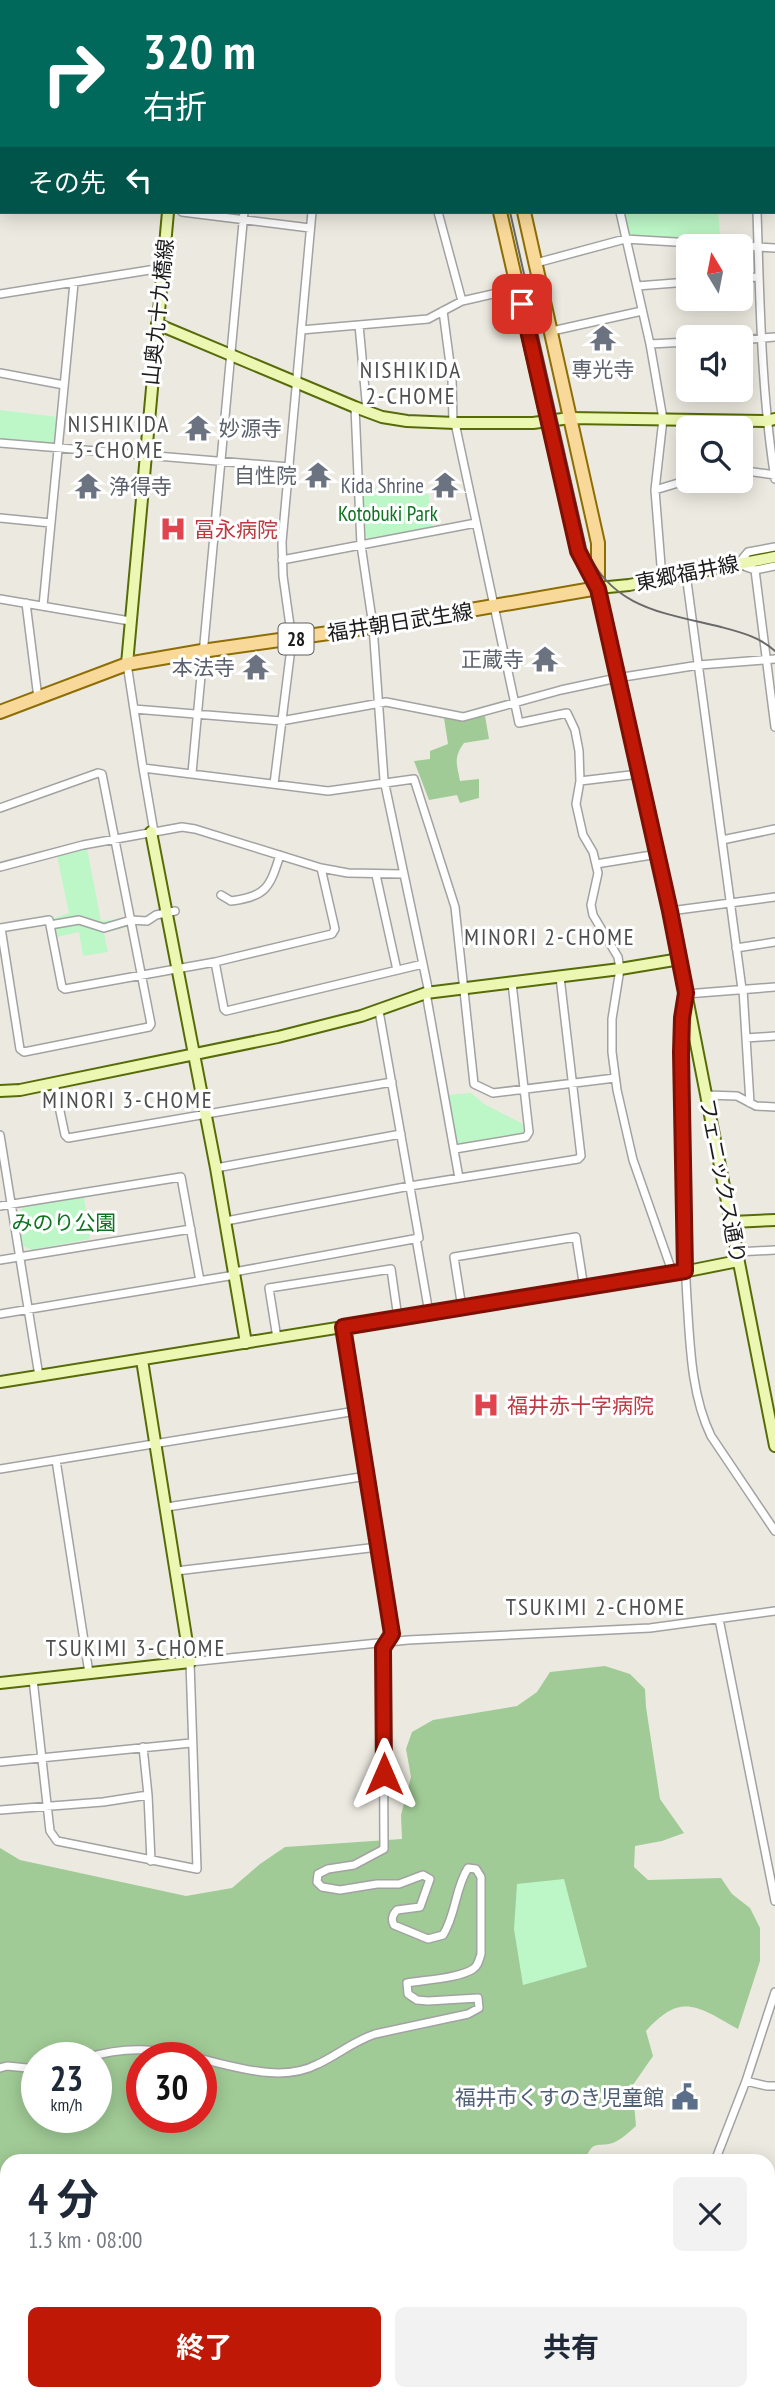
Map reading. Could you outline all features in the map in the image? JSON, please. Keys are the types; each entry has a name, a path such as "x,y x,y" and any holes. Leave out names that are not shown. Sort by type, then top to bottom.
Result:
{"main road":[{"name":"フェニックス通り","path":"500,214 578,551 598,589"},
{"name":"フェニックス通り","path":"524,214 598,543 598,589"},
{"name":"福井朝日武生線","path":"0,712 127,664 598,589"}],"street":[{"name":"山奥九十九橋線","path":"127,664 168,214"},
{"path":"213,214 243,216 310,228"},
{"path":"274,783 292,639 282,559 312,214"},
{"path":"439,214 462,301"},
{"path":"620,214 650,344 663,419 655,490 662,578"},
{"path":"753,473 775,477 771,420 760,339 757,214"},
{"path":"192,773 243,216"},
{"path":"536,263 625,239 775,248"},
{"path":"0,294 162,268"},
{"path":"753,277 759,277"},
{"path":"301,330 428,319 462,301 541,282"},
{"path":"43,606 74,283"},
{"path":"636,286 676,283"},
{"path":"443,311 452,379 454,423 519,723 567,713 575,730 580,781 576,804 583,835 596,864 598,880 591,905 593,915 618,957 620,970 612,1019 615,1078 633,1160 673,1274"},
{"path":"552,331 642,311"},
{"path":"157,324 355,407 382,417 407,421 548,422 570,418 771,420"},
{"path":"359,325 367,411"},
{"path":"753,339 775,337"},
{"path":"650,344 676,343"},
{"path":"0,373 64,385"},
{"path":"355,407 361,545 373,626 385,785 396,826 403,874 423,964 459,1178"},
{"path":"0,443 289,467"},
{"path":"655,490 676,484"},
{"path":"0,517 51,523"},
{"path":"282,559 476,523"},
{"path":"775,547 748,552 738,564 754,570 775,566"},
{"name":"東郷福井線","path":"598,589 775,556"},
{"path":"754,570 771,660 775,727"},
{"path":"686,574 742,989 750,1103"},
{"name":"フェニックス通り","path":"598,589 680,959 775,1446"},
{"path":"0,599 130,621"},
{"path":"26,603 38,698"},
{"path":"134,709 281,721 379,702 463,717 617,678 699,665 771,660"},
{"path":"127,664 153,832 171,912 178,968 246,1343"},
{"path":"143,768 328,791 414,779 451,892 474,1084 493,1093 615,1078"},
{"path":"0,808 98,773 104,778 142,975 150,1024 149,1027 24,1052 20,1049 0,928 49,920 62,987 65,989 142,975 178,968 215,962 332,934 335,929 321,867"},
{"path":"580,781 639,774"},
{"path":"0,867 116,839 182,827 321,867 376,875 403,874"},
{"path":"722,840 775,829"},
{"path":"221,895 231,901 255,896 264,891 272,880 280,855"},
{"path":"596,864 657,855"},
{"path":"376,875 397,970"},
{"path":"670,911 775,897"},
{"path":"50,925 79,920 104,928 131,920 147,921 156,915 171,912"},
{"path":"736,948 775,942"},
{"path":"0,1091 20,1090 278,1037 379,1011 427,993 620,970 680,959"},
{"path":"215,962 226,1011 423,964"},
{"path":"226,1221 581,1156 560,977"},
{"path":"455,1149 526,1137 529,1132 512,983"},
{"path":"775,987 686,993 681,1040 685,1271 695,1380 703,1420 711,1436 775,1531"},
{"path":"379,1011 419,1237 416,1238 429,1313"},
{"path":"746,1038 775,1037"},
{"path":"54,1083 65,1135 68,1138 392,1082"},
{"path":"706,1095 737,1096 756,1105 775,1107"},
{"path":"216,1168 401,1134"},
{"path":"0,1135 39,1376"},
{"path":"0,1206 181,1177 200,1281"},
{"path":"732,1222 775,1220"},
{"path":"0,1260 191,1229"},
{"path":"462,1308 454,1258 576,1237 584,1288"},
{"path":"0,1314 200,1281 416,1238"},
{"path":"0,1382 673,1274 738,1256 775,1250"},
{"path":"277,1338 269,1288 391,1269 398,1318"},
{"path":"217,2061 282,2074 319,2064 361,2039 375,2034 468,2014 479,2008 478,1998 417,2000 408,1994 407,1983 463,1973 474,1968 479,1961 481,1877 476,1870 468,1868 463,1877 443,1935 428,1939 394,1925 392,1920 397,1910 420,1907 430,1879 423,1875 399,1884 377,1884 340,1890 321,1887 317,1882 318,1874 328,1869 354,1865 384,1849 383,1648 392,1634 343,1327"},
{"path":"33,1679 47,1805 51,1831 57,1841 197,1869 190,1661 142,1360"},
{"path":"0,1469 356,1411"},
{"path":"56,1460 89,1673"},
{"path":"167,1507 367,1476"},
{"path":"176,1571 378,1547"},
{"path":"0,1683 388,1642 650,1628 775,1611"},
{"path":"719,1619 775,1901"},
{"path":"0,1762 191,1743"},
{"path":"143,1747 151,1861"},
{"path":"0,1810 103,1802 148,1795"},
{"path":"718,2154 746,2081 775,1992"},
{"path":"0,2058 4,2067"},
{"path":"746,2081 775,2086"}],"green space":[{"path":"625,214 718,214 720,234 676,234 676,241 630,237"},
{"path":"0,410 58,417 55,446 0,441"},
{"name":"Kotobuki Park","path":"363,487 420,490 429,495 433,528 371,540 366,537"},
{"path":"485,716 489,739 464,743 457,761 460,781 479,779 479,798 460,803 457,795 429,800 414,761 430,759 430,751 448,744 444,718 462,720"},
{"path":"87,848 101,921 127,918 127,927 104,933 108,952 83,956 79,932 57,937 54,918 69,913 57,856"},
{"path":"471,1093 484,1104 525,1125 525,1130 521,1135 461,1145 456,1141 449,1095"},
{"name":"みのり公園","path":"84,1197 90,1239 32,1250 23,1246 18,1213 23,1207"},
{"path":"605,1666 630,1674 645,1689 660,1799 684,1833 635,1846 634,1867 648,1880 721,1878 732,1894 750,1908 760,1928 760,1961 738,2029 700,2009 680,2007 669,2011 646,2031 653,2056 626,2095 634,2103 636,2126 625,2136 611,2143 594,2146 588,2154 0,2154 0,1848 20,1860 186,1896 232,1888 285,1847 402,1839 401,1815 411,1777 406,1749 412,1732 433,1720 517,1706 537,1692 550,1672"},
{"path":"564,1879 587,1967 523,1985 514,1929 517,1884"}],"tram line":[{"path":"510,214 586,548 596,568 609,584 641,605 742,633 763,642 775,651"}],"place":[{"name":"専光寺","path":"603,338"},
{"name":"妙源寺","path":"198,428"},
{"name":"自性院","path":"318,475"},
{"name":"Kida Shrine","path":"445,485"},
{"name":"浄得寺","path":"88,486"},
{"name":"冨永病院","path":"173,529"},
{"name":"正蔵寺","path":"545,659"},
{"name":"本法寺","path":"256,667"},
{"name":"福井赤十字病院","path":"486,1405"},
{"name":"福井市くすのき児童館","path":"685,2097"}],"district":[{"name":"NISHIKIDA 2-CHOME","path":"411,382"},
{"name":"NISHIKIDA 3-CHOME","path":"119,436"},
{"name":"MINORI 2-CHOME","path":"550,936"},
{"name":"MINORI 3-CHOME","path":"128,1099"},
{"name":"TSUKIMI 2-CHOME","path":"596,1606"},
{"name":"TSUKIMI 3-CHOME","path":"136,1647"}],"route":[{"path":"384,1774 383,1648 392,1634 343,1327 685,1271 681,1052 686,993 598,589 578,551 522,304"}]}
